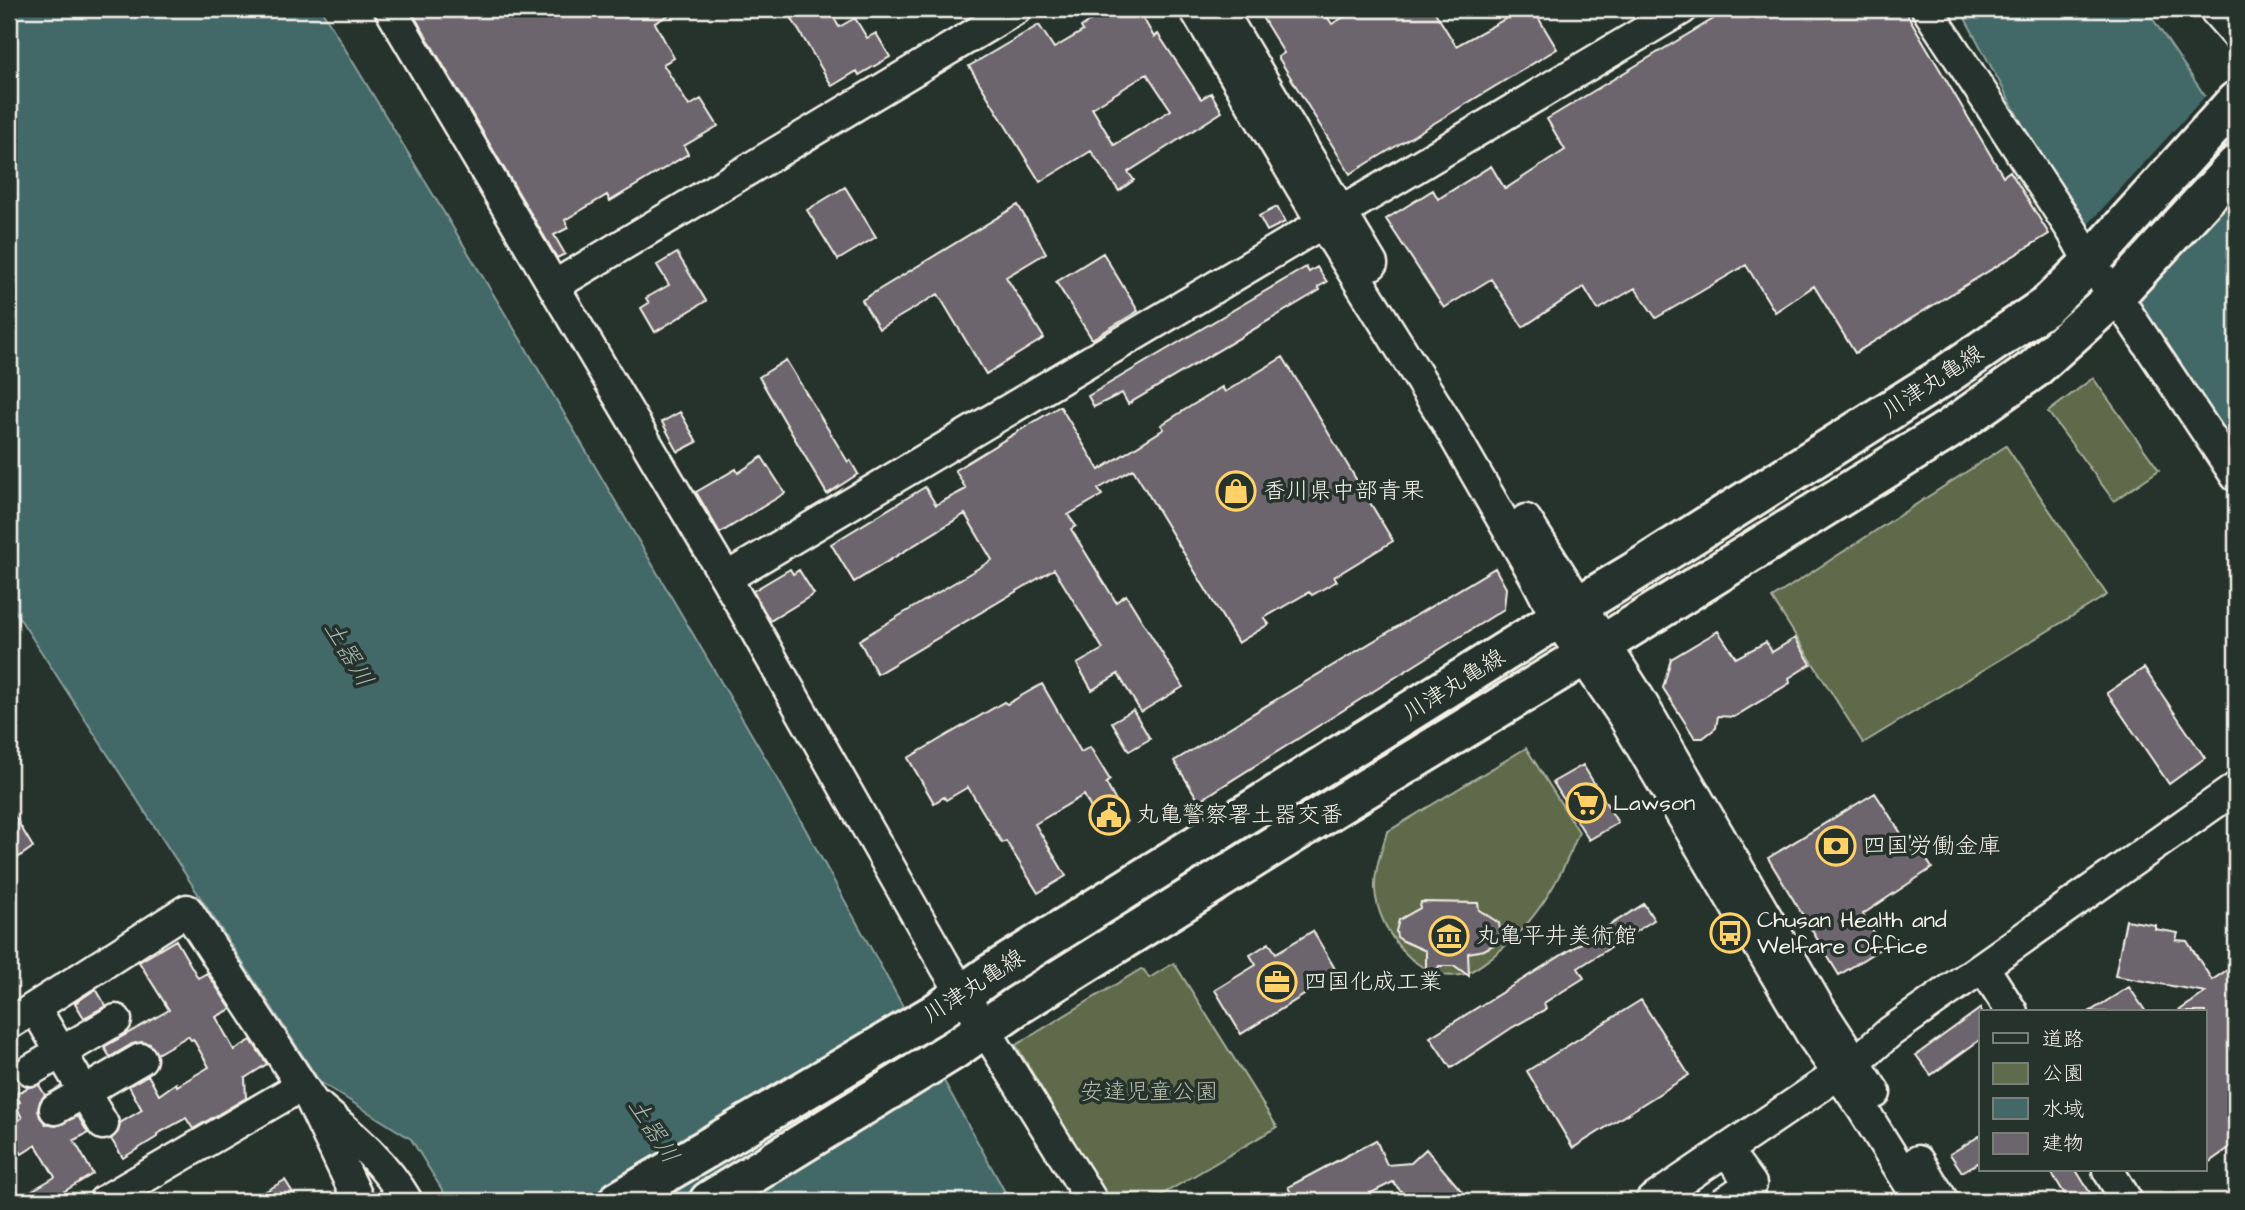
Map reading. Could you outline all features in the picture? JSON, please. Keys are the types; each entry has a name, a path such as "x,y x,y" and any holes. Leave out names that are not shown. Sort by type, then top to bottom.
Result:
{"main road":[{"name":"川津丸亀線","path":"618,1201 948,1004 1004,965 1944,376 2046,306 2235,104"},
{"name":"川津丸亀線","path":"709,1201 1334,808 1948,430 2034,369 2118,292 2236,164"}],"street":[{"path":"390,9 726,578 948,1004 970,1039 1092,1201"},
{"path":"554,286 1016,9"},
{"path":"1195,9 1331,217"},
{"path":"1220,9 1331,217 1536,578 1569,611 1817,1004 1848,1068 1920,1201"},
{"path":"726,578 1682,9"},
{"path":"1927,9 2073,232 2118,292 2236,476"},
{"path":"2214,9 2236,34"},
{"path":"1651,1201 1848,1068 1890,1032 2236,788"},
{"path":"9,1024 187,910 306,1093 359,1201"},
{"path":"1984,968 2011,1010"},
{"path":"35,1008 103,1124"},
{"path":"31,1070 116,1020"},
{"path":"55,1108 141,1059"},
{"path":"1848,1068 1944,1201"},
{"path":"104,1201 306,1093"},
{"path":"306,1093 370,1151 407,1201"},
{"path":"1726,1150 1751,1184 1726,1201"},
{"path":"2109,1172 2127,1201"}],"green space":[{"path":"2093,378 2159,470 2114,501 2048,412"},
{"path":"2006,446 2107,595 1863,743 1772,598"},
{"path":"1526,748 1579,832 1572,850 1533,916 1507,944 1465,974 1432,972 1403,951 1383,921 1375,889 1387,832"},
{"name":"安達児童公園","path":"1174,963 1277,1127 1151,1201 1108,1201 1016,1045 1141,969 1149,978"}],"water":[{"name":"土器川","path":"9,9 321,9 527,350 780,783 1010,1201 449,1201 411,1139 320,1082 9,602"},
{"path":"1960,9 2146,9 2205,96 2236,129 2236,456 2145,312 2085,228 2080,231"}],"pier":[{"path":"2208,93 2232,119 2103,260 2081,232"}],"building":[{"path":"410,9 679,9 655,23 674,58 663,64 689,106 701,99 718,126 684,146 688,154 610,201 607,195 565,220 568,228 554,235 565,254 557,258"},
{"path":"786,9 829,9 839,27 855,18 867,38 876,33 890,57 859,75 857,71 832,86"},
{"path":"1096,9 1138,9 1154,37 1158,34 1201,99 1211,93 1222,112 1128,172 1134,180 1119,191 1091,151 1040,182 969,66 1039,25 1054,48 1083,31 1081,27 1099,15","holes":["1147,74 1171,110 1114,145 1092,108"]},
{"path":"1257,9 1322,9 1332,24 1358,9 1433,9 1456,46 1509,17 1504,9 1533,9 1557,49 1350,174 1278,57 1284,53"},
{"path":"1730,9 1904,9 2003,176 2010,171 2049,234 1855,353 1814,286 1775,312 1746,265 1656,318 1635,288 1598,310 1584,287 1523,327 1491,279 1444,308 1386,219 1433,190 1438,199 1491,166 1505,189 1565,150 1547,119"},
{"path":"845,187 876,237 838,260 807,210"},
{"path":"1018,205 1046,253 1006,277 1044,338 986,374 938,294 879,329 862,300"},
{"path":"1277,207 1285,222 1267,231 1259,216"},
{"path":"677,253 706,301 655,332 641,308 649,303 646,298 669,285 657,265"},
{"path":"1103,253 1138,311 1092,339 1056,282"},
{"path":"1306,267 1309,272 1317,267 1327,282 1318,287 1320,290 1128,404 1122,393 1094,407 1088,396"},
{"path":"1283,357 1393,541 1334,577 1337,581 1312,595 1309,592 1264,618 1269,624 1238,643 1133,469 1098,489 1102,495 1068,515 1076,526 1071,529 1116,602 1126,595 1183,687 1141,712 1118,674 1092,690 1077,664 1103,649 1054,569 877,674 859,640 992,560 965,514 854,582 831,544 925,487 936,505 966,489 955,470 1060,406 1099,470 1164,429 1161,425 1222,387 1225,392"},
{"path":"786,360 858,474 827,494 759,377"},
{"path":"680,412 697,442 678,452 662,422"},
{"path":"762,457 785,493 720,533 696,492 736,469 738,473"},
{"path":"1495,568 1506,588 1504,609 1199,801 1174,761"},
{"path":"790,569 793,574 799,570 814,594 770,621 753,591"},
{"path":"1718,631 1736,658 1766,642 1772,652 1795,638 1811,664 1789,678 1790,683 1734,717 1718,716 1716,728 1703,738 1695,738 1663,688 1671,659"},
{"path":"2144,668 2205,758 2169,784 2107,693"},
{"path":"1042,684 1081,752 1090,747 1110,780 1106,783 1127,822 1104,834 1084,795 1035,824 1066,876 1038,893 1006,841 1002,843 968,787 946,800 944,797 934,803 908,758 1004,702 1007,704"},
{"path":"1133,710 1150,739 1129,751 1112,722"},
{"name":"Lawson","path":"1583,765 1618,823 1589,840 1553,782"},
{"path":"1875,793 1906,841 1912,837 1932,868 1863,914 1883,947 1839,975 1768,858"},
{"path":"9,807 33,847 9,864"},
{"name":"丸亀平井美術館","path":"1421,902 1478,903 1479,910 1499,923 1501,936 1497,943 1484,950 1468,953 1469,976 1455,966 1439,966 1426,987 1426,951 1397,937 1396,931 1399,920 1420,908"},
{"path":"1644,904 1654,920 1578,968 1584,978 1544,1003 1546,1009 1513,1027 1451,1068 1430,1037"},
{"path":"2126,920 2155,925 2155,929 2178,933 2176,940 2187,941 2212,980 2236,964 2236,1143 2206,1164 2206,1010 2180,1010 2206,992 2115,976"},
{"name":"四国化成工業","path":"1313,931 1338,974 1241,1034 1215,990 1256,965 1250,955 1269,943 1276,953"},
{"path":"176,940 198,978 207,973 231,1009 216,1017 234,1050 251,1040 267,1064 245,1078 246,1098 193,1129 186,1118 123,1158 111,1139 118,1132 120,1123 142,1110 129,1086 148,1075 159,1095 176,1083 177,1086 209,1067 193,1039 188,1036 157,1054 150,1044 142,1042 132,1044 110,1057 104,1047 169,1010 139,962"},
{"path":"2129,987 2145,1010 2092,1010"},
{"path":"96,989 106,1006 84,1018 75,1003"},
{"path":"1641,1000 1689,1075 1573,1148 1527,1071"},
{"path":"1981,1008 1979,1040 1931,1075 1916,1055"},
{"path":"39,1085 45,1095 38,1110 46,1124 56,1126 78,1116 88,1133 74,1140 93,1174 48,1201 14,1201 55,1177 36,1145 22,1154 16,1147 9,1152 9,1126 22,1118 15,1104 20,1102 15,1094"},
{"path":"1979,1136 1979,1162 1962,1172 1950,1154"},
{"path":"1376,1140 1387,1165 1411,1163 1426,1149 1470,1201 1409,1201 1393,1182 1355,1201 1295,1201 1288,1187"},
{"path":"2051,1172 2077,1172 2095,1201 2069,1201"},
{"path":"285,1180 298,1201 249,1201"}],"place":[{"name":"香川県中部青果","path":"1236,491"},
{"name":"Lawson","path":"1586,803"},
{"name":"丸亀警察署土器交番","path":"1109,815"},
{"name":"四国労働金庫","path":"1836,846"},
{"name":"Chusan Health and Welfare Office","path":"1730,933"},
{"name":"丸亀平井美術館","path":"1449,936"},
{"name":"四国化成工業","path":"1277,982"}]}
